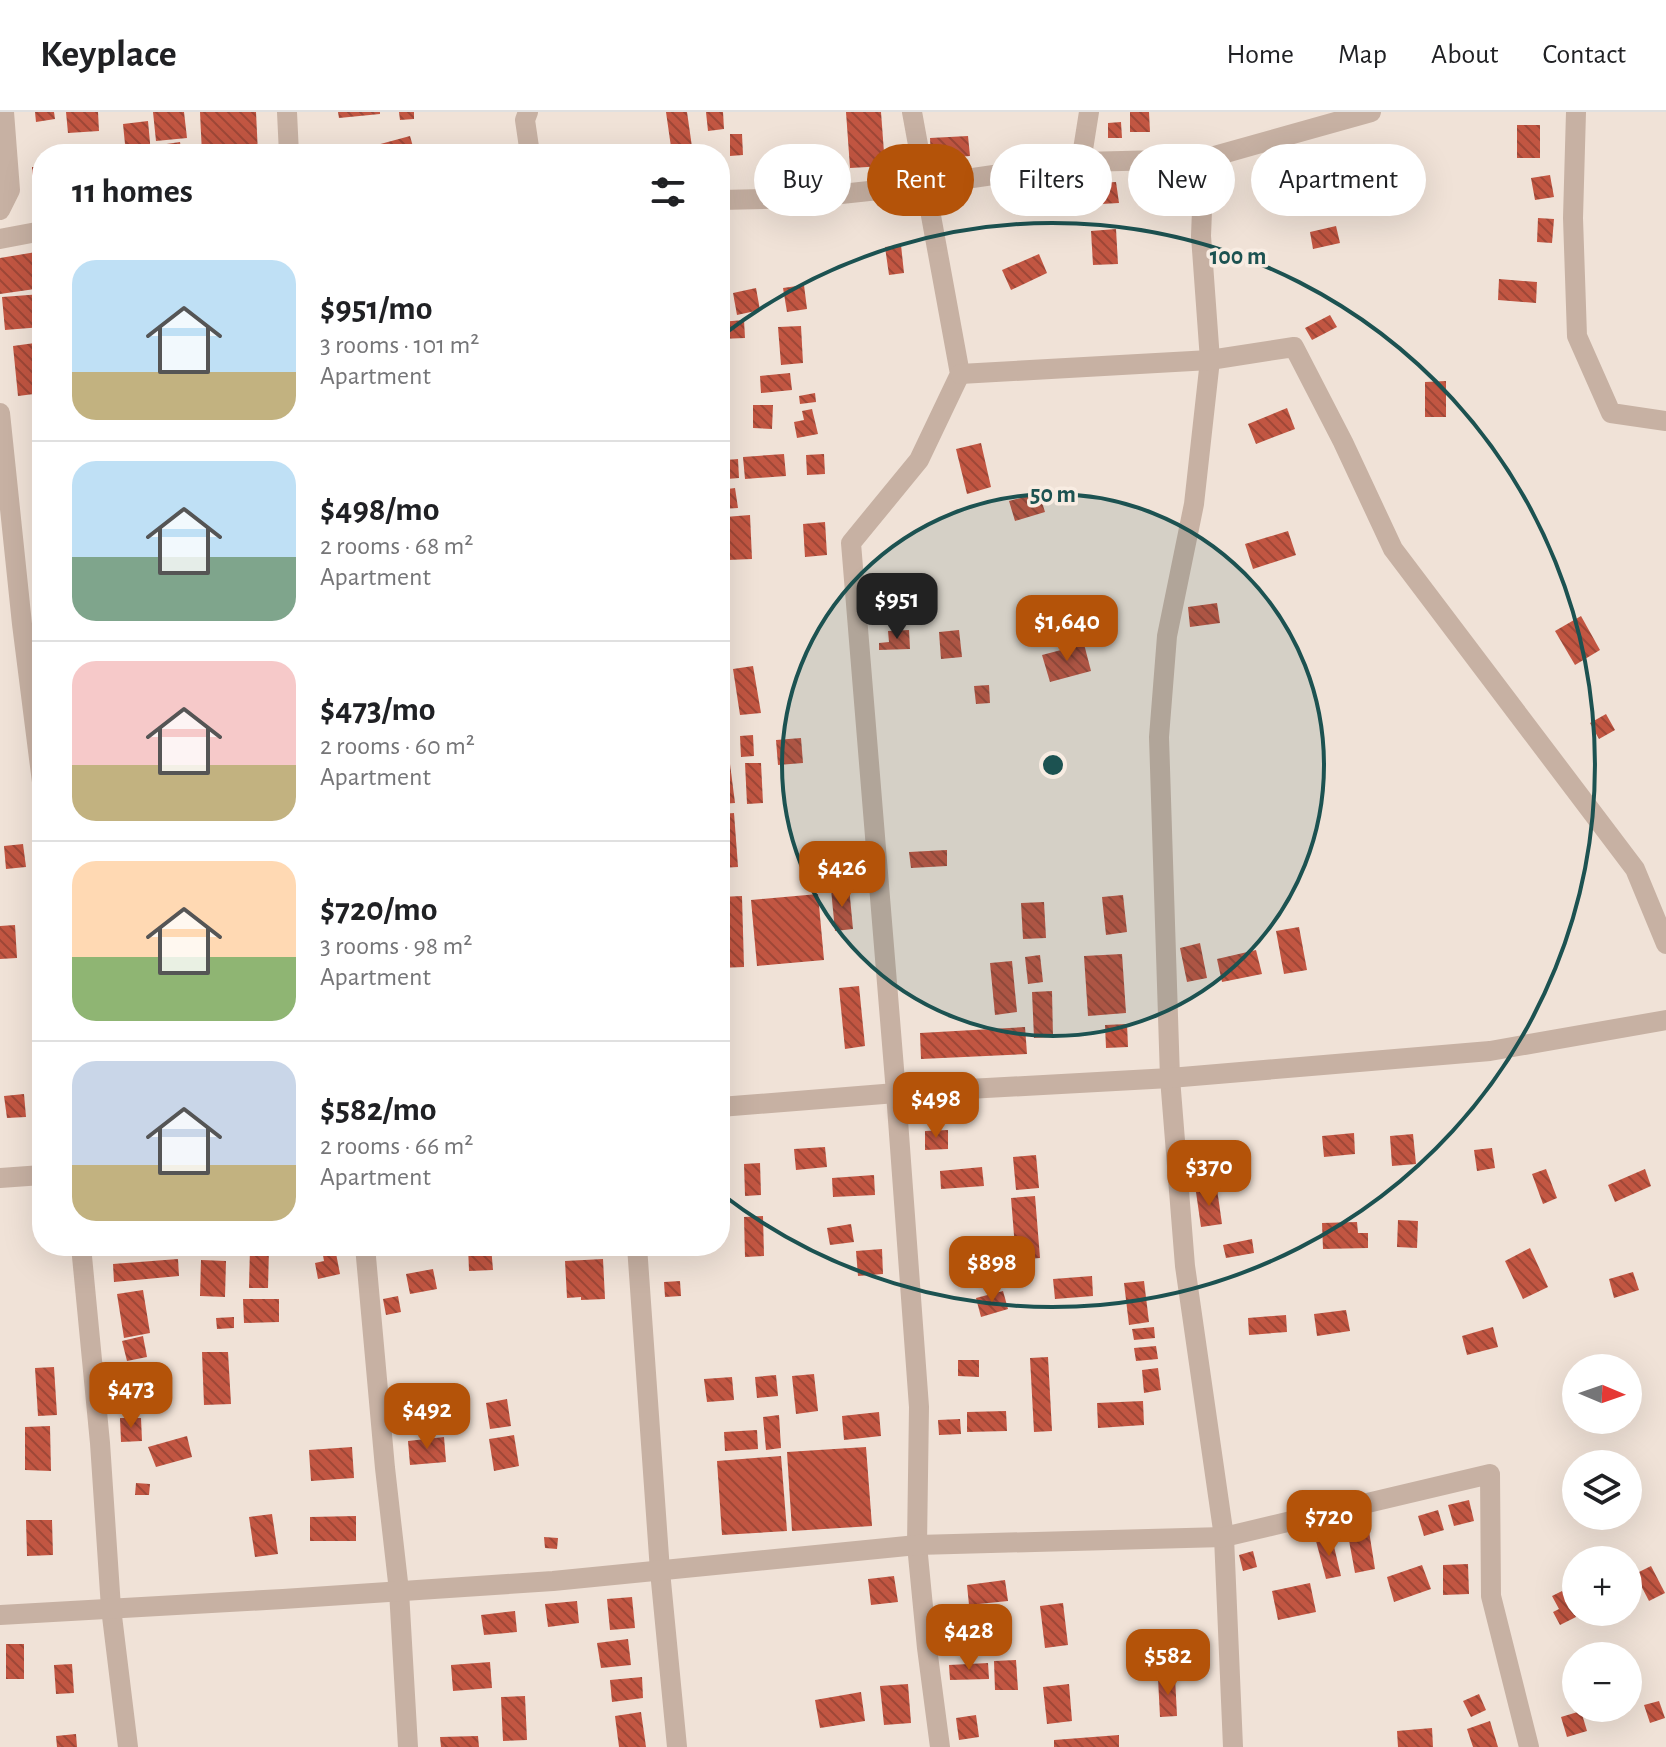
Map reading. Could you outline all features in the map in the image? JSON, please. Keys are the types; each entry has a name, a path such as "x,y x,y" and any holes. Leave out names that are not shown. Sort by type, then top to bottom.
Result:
{"street":[{"path":"0,210 10,190 4,112"},
{"path":"287,112 289,144"},
{"path":"528,112 525,120 529,144"},
{"path":"912,112 918,144"},
{"path":"1084,144 1089,112"},
{"path":"1235,150 1371,112"},
{"path":"1576,112 1573,218 1577,336 1611,413 1666,421"},
{"path":"730,200 804,198 867,191"},
{"path":"931,216 960,374 919,460 851,543 919,1407 917,1545 940,1747"},
{"path":"1202,216 1210,360 1194,504 1167,636 1159,737 1170,1078 1185,1266 1224,1537 1233,1747"},
{"path":"0,239 32,233"},
{"path":"960,374 1210,360 1294,347 1393,549 1635,869 1666,944"},
{"path":"0,413 32,703"},
{"path":"730,1106 896,1093 1170,1078 1490,1051 1666,1020"},
{"path":"0,1178 32,1176"},
{"path":"82,1256 100,1443 111,1608 128,1747"},
{"path":"366,1256 399,1591 408,1747"},
{"path":"638,1256 660,1571 677,1747"},
{"path":"0,1615 553,1581 917,1545 1224,1537 1490,1474 1491,1596 1529,1747"}],"building":[{"path":"35,112 54,112 55,119 36,122"},
{"path":"66,112 98,112 99,131 68,133"},
{"path":"153,112 184,112 187,138 156,141"},
{"path":"200,112 256,112 258,144 202,144"},
{"path":"338,112 380,112 380,114 339,118"},
{"path":"399,112 414,112 414,119 400,120"},
{"path":"666,112 687,112 692,144 671,144"},
{"path":"706,112 723,112 724,129 708,131"},
{"path":"846,112 881,112 883,144 867,144 867,167 851,168 851,144 848,144"},
{"path":"1130,112 1149,112 1150,132 1130,132"},
{"path":"148,121 150,144 125,144 123,124"},
{"path":"1121,122 1122,138 1108,138 1108,123"},
{"path":"1517,125 1540,125 1540,158 1517,158"},
{"path":"730,134 742,134 743,155 730,156"},
{"path":"410,136 412,144 380,144"},
{"path":"968,136 969,144 930,144 930,138"},
{"path":"1550,175 1554,197 1535,200 1531,178"},
{"path":"1112,182 1116,182 1119,203 1112,203"},
{"path":"1538,218 1554,219 1552,243 1537,242"},
{"path":"1336,226 1340,243 1313,249 1310,232"},
{"path":"1116,229 1118,264 1093,265 1091,231"},
{"path":"901,245 904,273 889,275 885,247"},
{"path":"32,253 32,289 0,294 0,258"},
{"path":"1039,254 1047,273 1011,290 1002,270"},
{"path":"1499,279 1537,282 1536,303 1498,300"},
{"path":"804,285 807,309 787,312 783,288"},
{"path":"756,288 760,310 737,315 733,293"},
{"path":"32,295 32,328 5,330 2,297"},
{"path":"1330,315 1337,327 1312,340 1305,328"},
{"path":"744,320 745,338 730,339 730,321"},
{"path":"801,326 803,363 781,365 778,327"},
{"path":"32,343 32,394 18,396 13,346"},
{"path":"790,373 792,390 761,393 760,376"},
{"path":"1446,381 1446,417 1425,417 1425,382"},
{"path":"815,393 816,402 800,404 799,396"},
{"path":"753,405 773,405 772,429 753,428"},
{"path":"1287,408 1295,429 1256,444 1248,424"},
{"path":"812,409 818,434 797,438 794,422 804,420 802,411"},
{"path":"981,443 991,487 967,494 956,449"},
{"path":"784,454 786,476 745,479 743,457"},
{"path":"824,454 825,474 807,475 806,455"},
{"path":"738,459 739,478 730,479 730,460"},
{"path":"735,488 738,508 730,508 730,489"},
{"path":"1039,493 1045,512 1015,521 1009,501"},
{"path":"750,515 752,559 730,560 730,517"},
{"path":"825,522 827,555 805,557 803,524"},
{"path":"1288,531 1296,555 1253,569 1245,544"},
{"path":"1217,603 1220,623 1190,627 1188,607"},
{"path":"1581,616 1600,650 1575,665 1555,631"},
{"path":"909,630 910,649 879,650 879,643 889,642 888,631"},
{"path":"959,630 962,657 941,659 939,632"},
{"path":"1084,644 1091,671 1050,682 1042,655"},
{"path":"753,666 761,713 740,715 733,669"},
{"path":"989,685 990,703 976,704 974,686"},
{"path":"1606,714 1615,730 1599,739 1590,723"},
{"path":"753,735 754,756 741,757 740,736"},
{"path":"801,738 803,763 778,765 776,740"},
{"path":"745,763 761,763 763,803 747,804"},
{"path":"730,764 735,803 730,803"},
{"path":"730,813 734,813 738,867 730,867"},
{"path":"23,844 26,867 6,869 4,846"},
{"path":"947,850 947,866 911,868 909,852"},
{"path":"849,887 853,929 835,931 831,889"},
{"path":"818,894 824,960 757,966 751,900"},
{"path":"1123,895 1127,932 1106,935 1102,897"},
{"path":"742,896 744,967 730,968 730,897"},
{"path":"1044,902 1046,938 1023,939 1021,903"},
{"path":"15,925 17,958 0,959 0,926"},
{"path":"1299,927 1307,970 1284,974 1276,931"},
{"path":"1200,943 1207,978 1187,982 1180,948"},
{"path":"1256,950 1262,974 1222,982 1217,959"},
{"path":"1122,954 1126,1013 1088,1016 1084,956"},
{"path":"1040,955 1043,982 1028,984 1025,957"},
{"path":"1012,961 1017,1012 995,1015 990,963"},
{"path":"859,986 865,1046 845,1049 839,988"},
{"path":"1052,991 1053,1037 1034,1038 1032,992"},
{"path":"1127,1024 1128,1047 1106,1048 1105,1025"},
{"path":"1025,1027 1027,1054 921,1059 920,1033"},
{"path":"24,1094 26,1117 7,1118 4,1096"},
{"path":"948,1130 948,1149 925,1150 925,1131"},
{"path":"1354,1133 1355,1154 1324,1157 1322,1136"},
{"path":"1413,1134 1416,1164 1392,1166 1390,1136"},
{"path":"825,1147 827,1167 796,1170 794,1149"},
{"path":"1492,1148 1495,1168 1477,1171 1474,1150"},
{"path":"1036,1155 1039,1188 1016,1190 1013,1157"},
{"path":"760,1163 761,1195 745,1196 744,1164"},
{"path":"982,1167 984,1186 941,1189 940,1171"},
{"path":"1546,1169 1557,1198 1543,1204 1532,1174"},
{"path":"1645,1169 1651,1186 1615,1202 1608,1185"},
{"path":"874,1175 875,1195 833,1197 832,1178"},
{"path":"1217,1189 1222,1224 1201,1227 1196,1192"},
{"path":"1035,1196 1040,1258 1016,1260 1011,1198"},
{"path":"763,1216 764,1256 745,1257 744,1217"},
{"path":"1398,1220 1418,1221 1417,1248 1397,1247"},
{"path":"1357,1222 1358,1233 1368,1233 1368,1248 1323,1249 1322,1223"},
{"path":"851,1224 854,1242 830,1245 827,1228"},
{"path":"1252,1239 1254,1253 1226,1258 1223,1245"},
{"path":"1530,1248 1548,1287 1523,1299 1505,1261"},
{"path":"882,1249 883,1274 858,1276 856,1251"},
{"path":"250,1256 269,1256 268,1288 249,1288"},
{"path":"323,1256 337,1256 340,1274 318,1279 315,1263 324,1261"},
{"path":"468,1256 492,1256 493,1270 469,1271"},
{"path":"178,1259 179,1276 114,1282 113,1264"},
{"path":"603,1259 605,1299 567,1298 565,1261"},
{"path":"201,1260 226,1261 225,1297 200,1296"},
{"path":"433,1269 437,1289 410,1294 406,1274"},
{"path":"1633,1272 1639,1290 1614,1298 1609,1279"},
{"path":"1092,1276 1093,1296 1055,1299 1053,1279"},
{"path":"680,1281 681,1296 665,1297 664,1282"},
{"path":"1144,1281 1149,1322 1129,1325 1124,1283"},
{"path":"143,1290 150,1333 124,1338 117,1294"},
{"path":"1003,1291 1008,1309 981,1317 976,1298"},
{"path":"398,1296 401,1312 386,1315 383,1299"},
{"path":"243,1299 279,1299 279,1322 244,1323"},
{"path":"1346,1310 1350,1331 1317,1336 1314,1314"},
{"path":"1286,1315 1287,1332 1249,1335 1248,1318"},
{"path":"234,1317 234,1328 217,1329 216,1318"},
{"path":"1154,1327 1155,1338 1134,1340 1132,1329"},
{"path":"1493,1327 1498,1347 1467,1355 1462,1336"},
{"path":"143,1336 147,1357 127,1361 122,1341"},
{"path":"1156,1346 1158,1359 1136,1361 1134,1348"},
{"path":"202,1352 228,1352 231,1404 204,1405"},
{"path":"1048,1357 1052,1431 1034,1432 1030,1358"},
{"path":"958,1360 979,1360 979,1377 958,1376"},
{"path":"54,1367 57,1415 38,1416 35,1368"},
{"path":"1158,1368 1161,1390 1144,1393 1142,1370"},
{"path":"814,1374 818,1411 796,1414 792,1376"},
{"path":"776,1375 778,1396 757,1398 755,1377"},
{"path":"732,1377 734,1400 707,1402 704,1379"},
{"path":"159,1382 164,1401 130,1409 127,1398 139,1395 137,1387"},
{"path":"507,1399 511,1426 490,1429 486,1403"},
{"path":"1143,1401 1144,1425 1098,1428 1097,1403"},
{"path":"1006,1411 1007,1431 967,1432 967,1412"},
{"path":"879,1412 881,1436 844,1440 842,1416"},
{"path":"779,1415 781,1448 766,1450 763,1417"},
{"path":"120,1418 141,1418 142,1441 121,1442"},
{"path":"960,1419 961,1434 939,1435 938,1420"},
{"path":"50,1426 51,1471 25,1470 25,1427"},
{"path":"757,1430 758,1449 725,1451 724,1432"},
{"path":"514,1435 519,1466 494,1471 489,1439"},
{"path":"187,1436 192,1457 156,1467 148,1447"},
{"path":"444,1437 446,1462 410,1465 408,1441"},
{"path":"352,1447 354,1478 311,1481 309,1450"},
{"path":"866,1447 872,1526 792,1531 787,1452"},
{"path":"781,1456 787,1531 722,1535 717,1461"},
{"path":"136,1483 150,1484 149,1495 135,1495"},
{"path":"1469,1500 1474,1521 1454,1526 1448,1505"},
{"path":"1438,1510 1444,1530 1424,1536 1418,1516"},
{"path":"272,1514 278,1554 255,1557 249,1517"},
{"path":"356,1516 356,1541 310,1541 310,1517"},
{"path":"26,1520 52,1520 53,1555 27,1556"},
{"path":"1369,1531 1375,1569 1355,1573 1348,1535"},
{"path":"544,1537 558,1538 557,1549 545,1548"},
{"path":"1332,1538 1341,1576 1326,1579 1316,1541"},
{"path":"1253,1551 1257,1567 1243,1571 1239,1555"},
{"path":"1468,1564 1469,1594 1443,1595 1443,1565"},
{"path":"1422,1565 1431,1589 1394,1602 1387,1577"},
{"path":"1651,1566 1665,1593 1649,1601 1642,1588 1642,1570"},
{"path":"894,1576 898,1602 871,1605 868,1579"},
{"path":"1005,1580 1008,1601 969,1605 967,1585"},
{"path":"1310,1583 1316,1612 1278,1620 1272,1591"},
{"path":"1562,1591 1560,1625 1553,1612 1559,1609 1552,1596"},
{"path":"632,1597 635,1628 610,1630 607,1599"},
{"path":"577,1601 579,1623 548,1627 545,1604"},
{"path":"1063,1603 1068,1645 1045,1648 1040,1606"},
{"path":"515,1611 517,1632 484,1635 481,1615"},
{"path":"628,1639 631,1665 601,1668 597,1643"},
{"path":"983,1643 983,1653 962,1653 962,1644"},
{"path":"6,1644 24,1644 24,1679 6,1679"},
{"path":"1016,1660 1018,1690 995,1690 994,1661"},
{"path":"490,1662 492,1688 453,1691 451,1665"},
{"path":"988,1663 989,1679 950,1680 949,1665"},
{"path":"72,1664 74,1693 56,1694 54,1665"},
{"path":"642,1677 643,1698 612,1702 610,1680"},
{"path":"1175,1677 1177,1716 1160,1717 1158,1678"},
{"path":"908,1684 911,1723 884,1725 880,1686"},
{"path":"1069,1684 1072,1721 1047,1724 1043,1687"},
{"path":"861,1692 865,1721 820,1728 815,1700"},
{"path":"1479,1694 1486,1710 1471,1717 1463,1701"},
{"path":"525,1696 527,1740 503,1741 501,1697"},
{"path":"1659,1701 1665,1718 1650,1723 1644,1705"},
{"path":"641,1712 646,1747 619,1747 615,1716"},
{"path":"976,1715 979,1737 959,1740 956,1718"},
{"path":"1490,1721 1498,1747 1473,1747 1467,1729"},
{"path":"1562,1722 1584,1722 1587,1731 1567,1737"},
{"path":"1432,1728 1433,1747 1398,1747 1397,1731"},
{"path":"76,1734 77,1747 57,1747 56,1736"},
{"path":"1119,1735 1119,1747 1054,1747 1054,1740"},
{"path":"478,1736 479,1747 441,1747 440,1737"}]}
